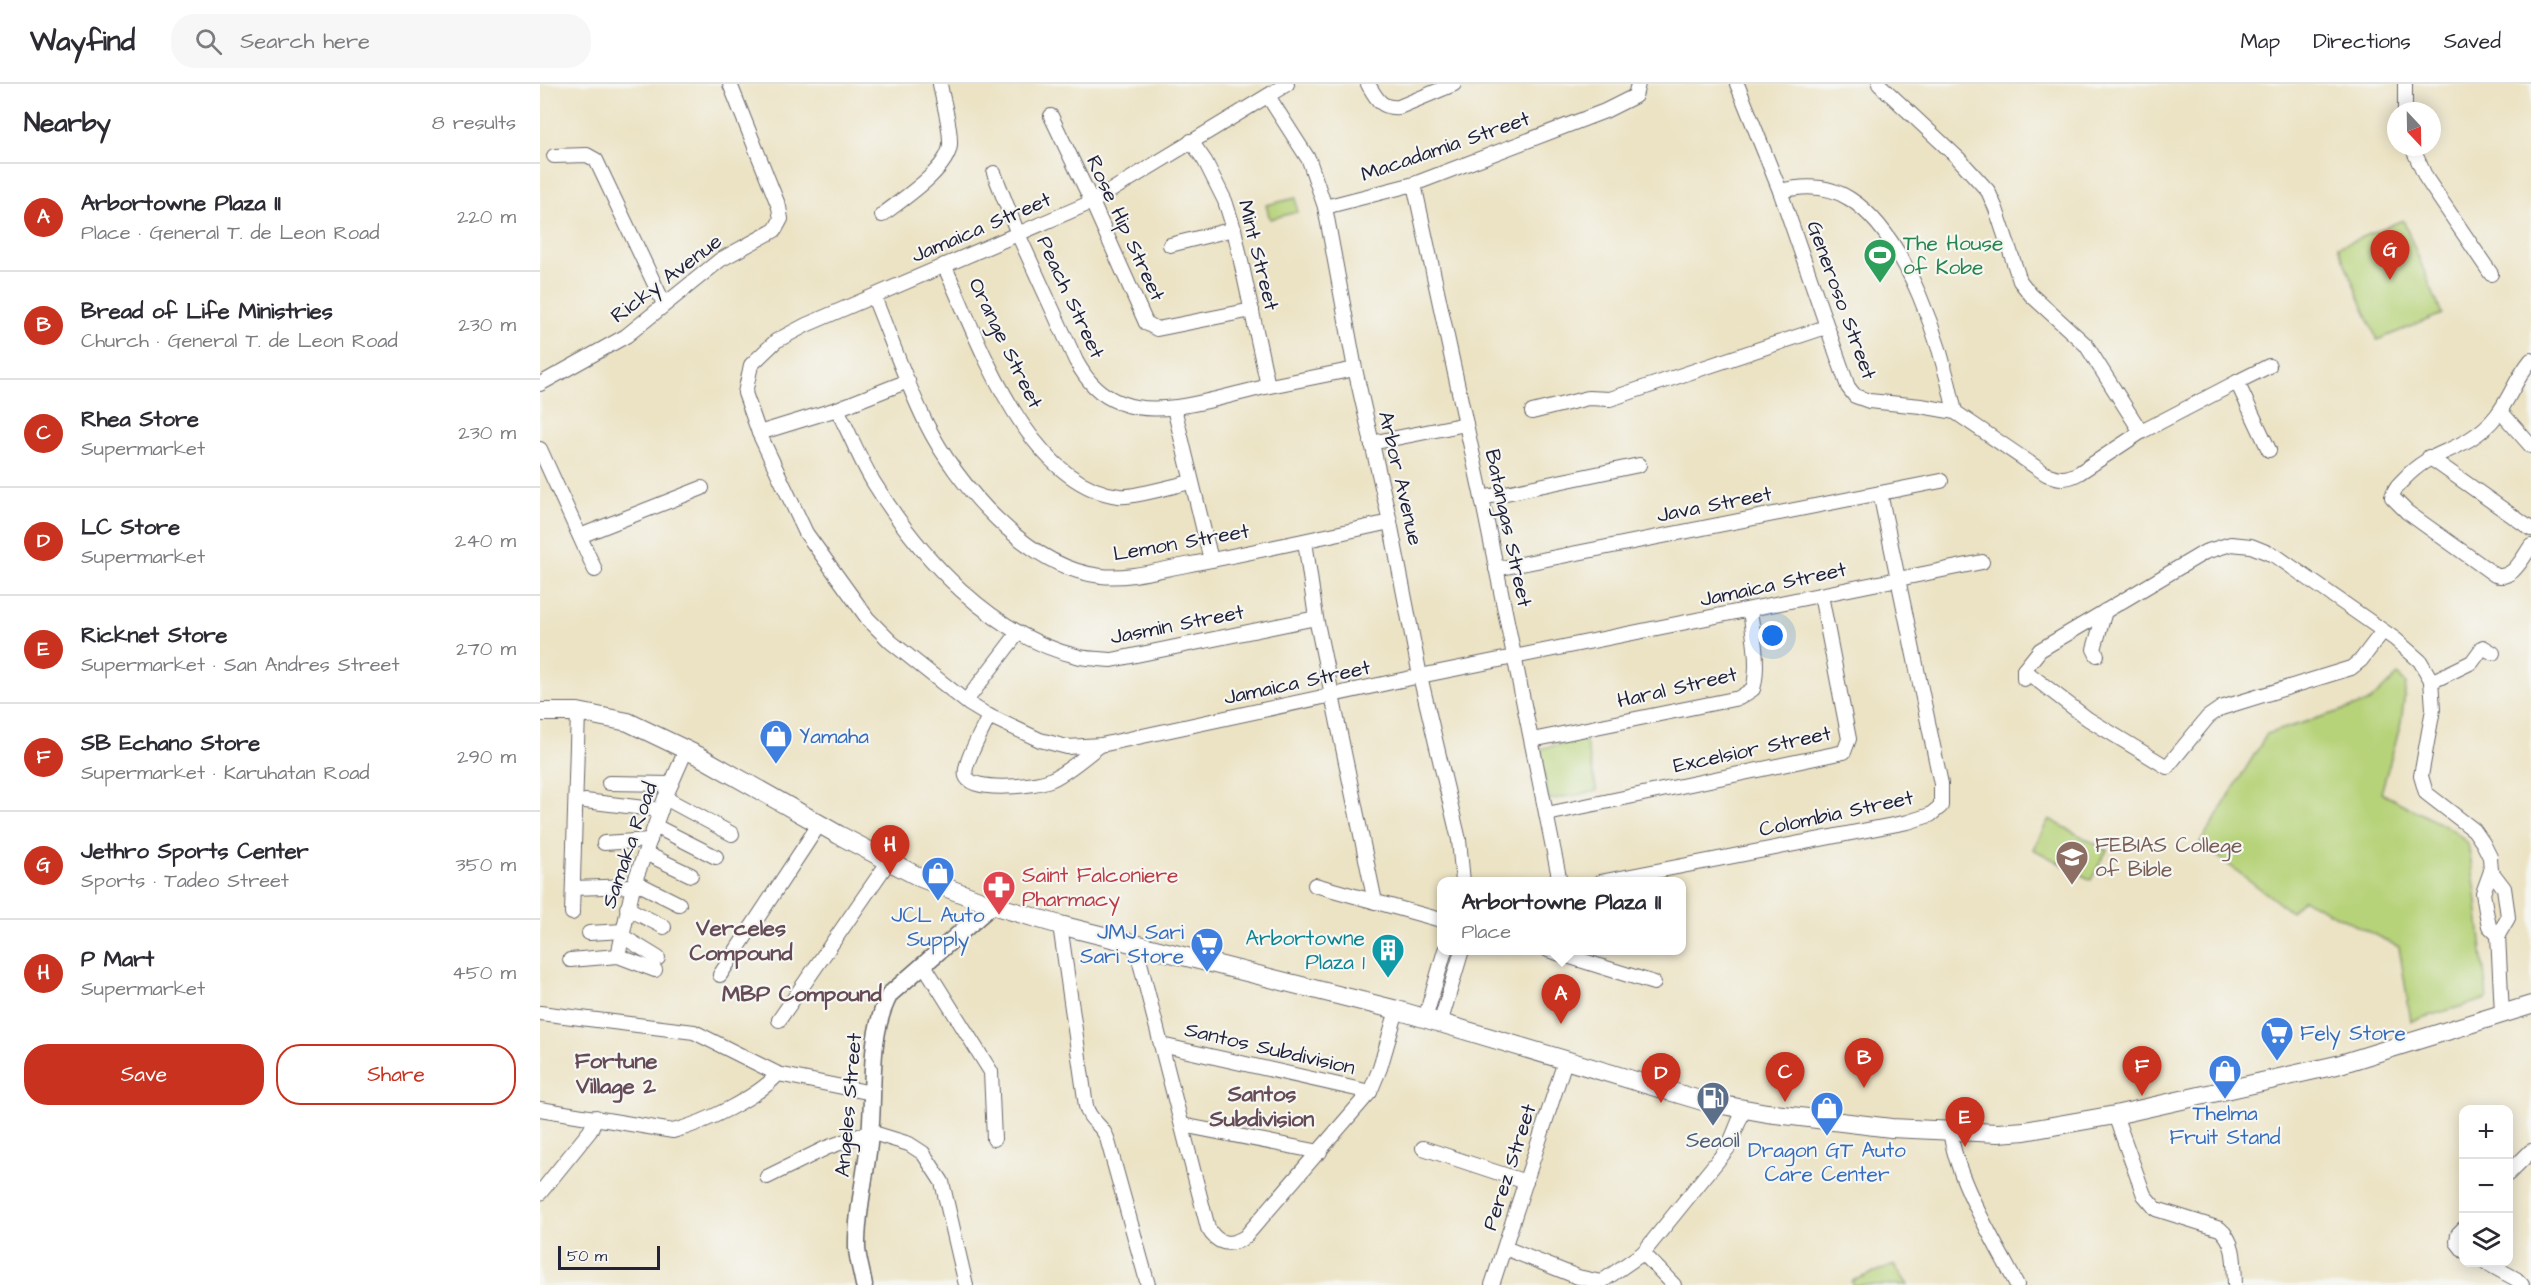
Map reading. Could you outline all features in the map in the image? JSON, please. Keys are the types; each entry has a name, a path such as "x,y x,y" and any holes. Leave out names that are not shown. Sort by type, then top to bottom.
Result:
{"main road":[{"path":"540,712 578,712 628,722 686,750 921,878 992,905 1060,925 1397,1010 1435,1013 1565,1061 1706,1102 1744,1109 1866,1126 1998,1133 2046,1128 2115,1115 2337,1065 2531,1005"}],"street":[{"name":"Ricky Avenue","path":"540,384 626,336 725,257 775,230 781,219 779,207 730,84"},
{"path":"882,215 926,179 942,163 950,148 940,84"},
{"name":"Jamaica Street","path":"1287,84 1092,202 806,325 776,342 752,365 745,393 759,433 806,533 868,619 891,642 966,701 989,716 1040,740 1067,747 1101,745 1420,676 1982,562"},
{"path":"1368,84 1378,102 1390,108 1399,107 1454,84"},
{"name":"Generoso Street","path":"1737,84 1780,191 1848,387 1855,396 1869,401 1955,412 2046,474 2060,479 2070,478 2140,432 2269,366"},
{"path":"1879,84 1958,158 1988,191 2020,281 2031,295 2086,345 2140,432"},
{"path":"2405,84 2405,102"},
{"name":"Macadamia Street","path":"1325,207 1414,184 1605,111 1630,100 1635,96 1638,86"},
{"name":"Arbor Avenue","path":"1268,96 1309,160 1325,207 1354,369 1390,522 1420,676 1459,840 1463,877"},
{"name":"Rose Hip Street","path":"1051,117 1146,323 1150,327 1156,329 1252,310"},
{"name":"Mint Street","path":"1191,141 1205,161 1225,201 1234,229 1268,386"},
{"path":"554,156 587,155 596,160 664,304"},
{"path":"2416,156 2427,178 2491,274"},
{"name":"Peach Street","path":"994,173 1018,234 1087,381 1102,394 1122,404 1143,408 1174,408 1354,369"},
{"name":"Batangas Street","path":"1414,184 1482,498 1559,877"},
{"path":"1780,191 1795,187 1825,189 1850,199 1877,222 1905,267 1932,325 1955,412"},
{"path":"1170,245 1234,229"},
{"name":"Orange Street","path":"944,265 1010,408 1028,435 1074,479 1121,497 1191,482"},
{"name":"Lemon Street","path":"874,297 926,424 972,492 986,510 1040,553 1070,568 1100,576 1128,575 1390,522"},
{"path":"1532,412 1588,398 1610,399 1826,327"},
{"path":"2531,360 2501,412 2484,429 2467,441 2429,457 2416,466 2393,490 2392,497 2407,512 2502,578 2509,575 2531,546"},
{"path":"759,433 837,409 908,381"},
{"path":"2237,382 2269,450"},
{"path":"1174,408 1211,560"},
{"name":"Jasmin Street","path":"837,409 873,481 909,536 957,587 1018,633 1080,657 1112,660 1316,618"},
{"path":"2501,412 2531,446"},
{"path":"1371,443 1466,424"},
{"path":"540,449 595,570"},
{"path":"2429,457 2531,529"},
{"path":"1482,498 1639,465"},
{"name":"Java Street","path":"1496,569 1941,481"},
{"path":"580,536 702,488"},
{"name":"Colombia Street","path":"1626,877 1908,822 1930,815 1941,806 1941,784 1880,493"},
{"path":"1305,541 1316,618 1375,902"},
{"path":"2384,631 2361,660 2351,668 2220,708 2208,717 2167,767 2088,719 2024,674 2040,650 2205,552 2231,544 2251,546 2276,556 2384,631 2420,661 2431,682 2433,708 2421,776 2426,793 2474,830 2490,857 2491,871 2483,893 2489,926 2498,935"},
{"name":"Excelsior Street","path":"1547,814 1844,752 1849,739 1821,595"},
{"name":"Haral Street","path":"1532,740 1739,698 1753,689 1756,681 1750,610"},
{"path":"2097,656 2094,649 2105,611"},
{"path":"966,701 1018,633"},
{"path":"2431,682 2472,662 2483,647 2493,653"},
{"path":"572,913 578,712"},
{"path":"989,716 966,766 966,776 972,784 984,787 1039,784 1053,779 1101,745"},
{"name":"Samaka Road","path":"618,956 634,884 663,804 686,750"},
{"path":"609,783 671,784"},
{"path":"585,801 663,804 732,834"},
{"path":"720,975 820,823"},
{"path":"655,826 716,857"},
{"path":"604,843 648,847 691,875"},
{"path":"779,1020 889,861"},
{"path":"2491,871 2504,888 2508,918 2498,935 2502,1014"},
{"path":"573,888 634,884 679,904"},
{"path":"1315,885 1437,920"},
{"name":"Angeles Street","path":"864,1285 857,1250 870,1132 876,1032 881,1011 890,994 992,905"},
{"path":"627,908 664,927"},
{"path":"1060,925 1088,1115 1100,1125 1107,1138 1148,1285"},
{"path":"570,960 618,956 657,964 622,933 589,933"},
{"name":"Santos Subdivision","path":"1135,943 1208,1228 1213,1238 1223,1244 1235,1243 1245,1237 1370,1092 1380,1068 1397,1010"},
{"path":"1435,1013 1444,955"},
{"path":"1435,1013 1460,955"},
{"path":"1562,955 1654,983"},
{"path":"924,965 991,1072 994,1139"},
{"path":"540,1013 694,1032 778,1074 872,1093"},
{"name":"Santos Subdivision","path":"1161,1045 1370,1092"},
{"name":"Perez Street","path":"1492,1285 1565,1061"},
{"path":"540,1109 673,1131 687,1127 755,1095 778,1074"},
{"path":"1505,1248 1578,1277 1601,1282 1643,1252 1728,1148 1744,1109"},
{"path":"2115,1115 2144,1195 2150,1204 2156,1209 2220,1228 2228,1236 2231,1246 2235,1285"},
{"path":"540,1193 590,1131 596,1117"},
{"path":"1182,1125 1320,1152"},
{"path":"1950,1130 1951,1143 1975,1203 2017,1285"},
{"path":"767,1177 826,1148 870,1132 909,1144 923,1153 942,1182 966,1285"},
{"path":"1423,1148 1526,1182"},
{"path":"2513,1169 2531,1151"},
{"path":"1643,1252 1674,1285"},
{"path":"2493,1267 2516,1279 2522,1285"}],"green space":[{"path":"1296,198 1297,212 1270,219 1266,205"},
{"path":"2403,220 2442,314 2377,340 2338,247"},
{"path":"2398,675 2406,684 2401,723 2381,793 2453,830 2468,844 2475,885 2487,999 2411,1021 2399,947 2303,899 2291,912 2200,843 2267,734 2369,702"},
{"path":"1585,739 1597,791 1549,800 1539,749"},
{"path":"2049,819 2107,850 2091,880 2033,849"},
{"path":"1894,1265 1908,1285 1854,1285 1851,1281"}],"place":[{"name":"Jethro Sports Center","path":"2390,280"},
{"name":"The House of Kobe","path":"1880,284"},
{"name":"Yamaha","path":"776,765"},
{"name":"P Mart","path":"890,875"},
{"name":"FEBIAS College of Bible","path":"2072,886"},
{"name":"JCL Auto Supply","path":"938,902"},
{"name":"Saint Falconiere Pharmacy","path":"999,916"},
{"name":"JMJ Sari Sari Store","path":"1207,973"},
{"name":"Arbortowne Plaza 1","path":"1388,979"},
{"name":"Arbortowne Plaza II","path":"1561,1024"},
{"name":"Fely Store","path":"2277,1062"},
{"name":"Bread of Life Ministries","path":"1864,1088"},
{"name":"SB Echano Store","path":"2142,1096"},
{"name":"Thelma Fruit Stand","path":"2225,1100"},
{"name":"Rhea Store","path":"1785,1102"},
{"name":"LC Store","path":"1661,1103"},
{"name":"Seaoil","path":"1713,1127"},
{"name":"Dragon GT Auto Care Center","path":"1827,1137"},
{"name":"Ricknet Store","path":"1965,1147"}],"district":[{"name":"Verceles Compound","path":"741,940"},
{"name":"MBP Compound","path":"802,993"},
{"name":"Fortune Village 2","path":"616,1072"},
{"name":"Santos Subdivision","path":"1262,1106"}]}
